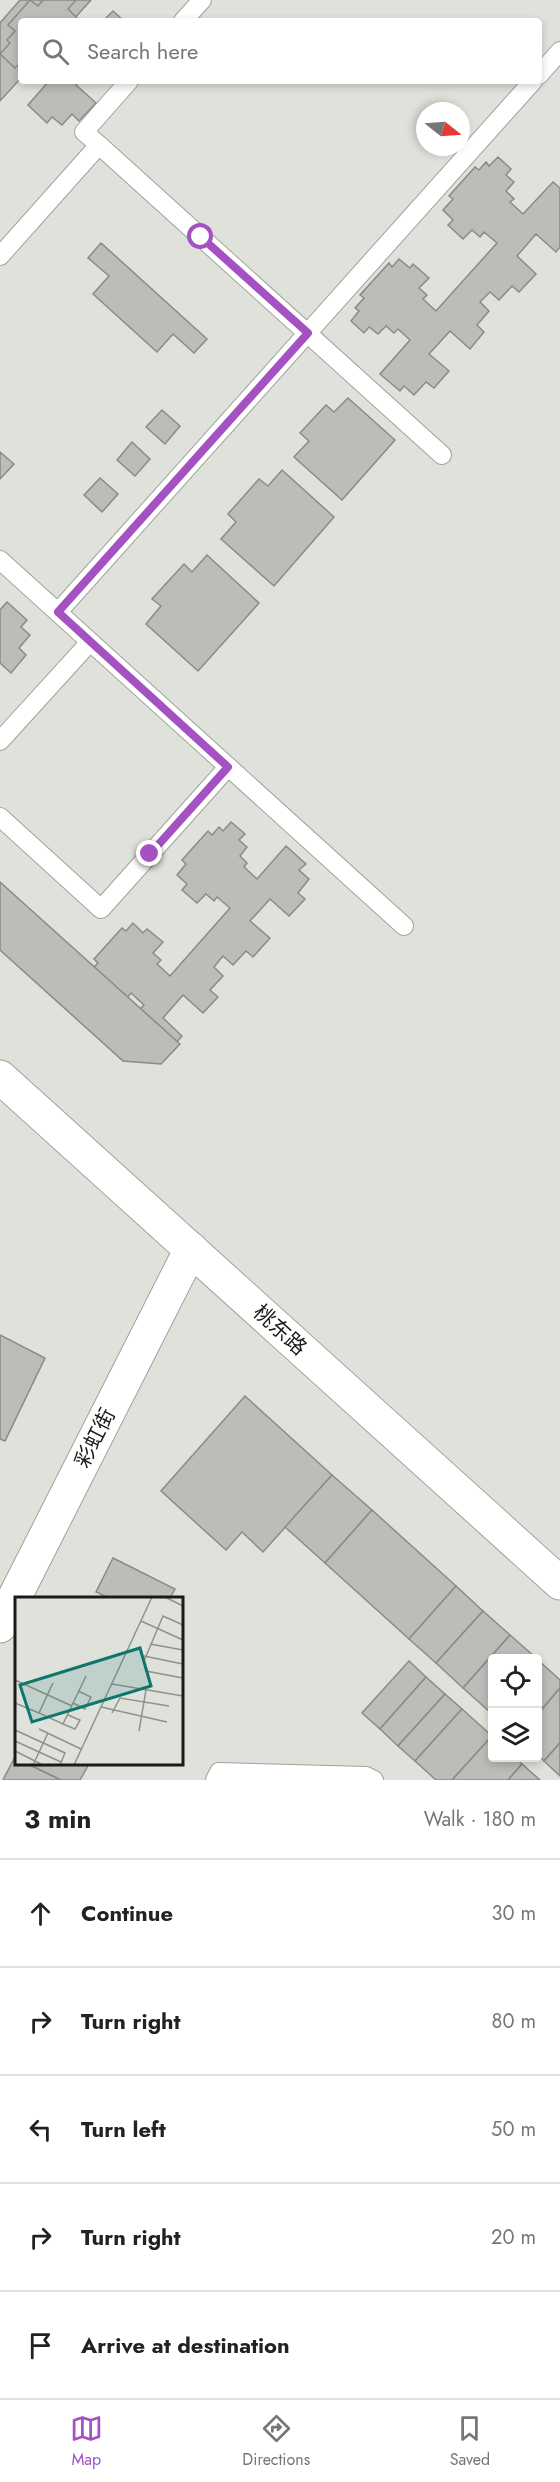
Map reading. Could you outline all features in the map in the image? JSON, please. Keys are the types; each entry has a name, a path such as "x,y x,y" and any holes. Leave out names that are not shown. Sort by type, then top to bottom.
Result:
{"street":[{"name":"桃东路","path":"0,1077 560,1583"},
{"name":"彩虹街","path":"0,1626 191,1249"}],"lane":[{"path":"186,18 201,0"},
{"path":"542,72 560,51"},
{"path":"126,84 84,132 442,455"},
{"path":"58,612 530,84"},
{"path":"0,256 99,145"},
{"path":"0,560 404,926"},
{"path":"0,741 90,642"},
{"path":"0,817 101,909 228,767"},
{"path":"215,1780 219,1772 366,1776 375,1780"}],"building":[{"path":"20,0 91,0 75,18 18,18 18,81 0,101 0,23"},
{"path":"30,0 38,6 43,0 75,1 68,9 77,18 18,18 18,65 15,68 0,54 10,43 7,40 15,31 8,25"},
{"path":"113,11 121,18 106,18"},
{"path":"46,84 77,84 96,103 79,121 72,114 62,125 52,117 47,123 28,105"},
{"path":"498,157 511,169 506,175 514,182 506,191 514,199 510,202 523,214 553,182 560,188 560,247 556,252 536,234 517,256 536,274 519,292 512,286 499,300 490,292 480,302 489,311 477,325 484,332 470,349 450,331 429,354 449,371 434,388 426,382 414,395 404,386 400,391 380,374 410,340 398,329 394,333 386,326 378,334 369,327 364,333 351,321 359,311 355,308 364,298 360,295 389,263 392,267 399,259 410,268 413,264 429,278 419,288 427,295 423,299 436,311 497,243 484,232 480,237 472,230 463,239 448,225 453,220 443,210 453,199 449,196 475,167 479,170 486,162 489,166"},
{"path":"101,243 207,339 194,353 173,334 157,352 93,294 109,276 88,258"},
{"path":"348,398 395,440 342,500 294,457 309,441 300,433 326,405 334,412"},
{"path":"162,410 180,426 165,444 146,427"},
{"path":"132,442 150,459 135,476 117,460"},
{"path":"0,452 14,464 0,479"},
{"path":"282,470 334,517 274,586 221,539 236,522 228,514 259,479 268,486"},
{"path":"100,478 118,494 102,512 84,495"},
{"path":"207,555 259,603 198,671 146,624 161,606 152,599 184,564 192,572"},
{"path":"7,602 27,620 21,627 30,635 19,648 26,655 11,673 0,663 0,610"},
{"path":"231,822 245,834 239,840 247,847 240,856 247,863 244,867 257,879 286,846 306,864 299,870 309,879 298,893 305,899 289,916 270,899 250,921 270,938 253,957 246,951 233,965 223,956 214,967 223,976 210,990 218,997 203,1013 183,995 163,1018 182,1036 167,1053 159,1047 148,1060 138,1051 133,1056 114,1038 144,1005 131,993 127,998 119,990 111,999 103,992 98,997 85,986 93,976 89,972 98,963 94,959 122,928 126,931 133,923 143,933 147,929 163,942 153,953 161,960 157,964 170,976 230,908 217,897 214,901 206,894 197,903 182,890 187,884 177,875 186,864 182,860 208,831 212,835 219,827 223,831"},
{"path":"0,882 180,1044 161,1064 123,1061 0,950"},
{"path":"0,1335 45,1358 5,1441 0,1439"},
{"path":"245,1396 332,1475 263,1552 242,1532 226,1550 161,1491"},
{"path":"332,1475 372,1510 325,1563 285,1527"},
{"path":"372,1510 456,1586 409,1639 325,1563"},
{"path":"113,1558 175,1589 171,1597 107,1597 96,1592"},
{"path":"456,1586 483,1611 436,1663 409,1639"},
{"path":"483,1611 510,1635 493,1654 488,1654 488,1660 463,1688 436,1663"},
{"path":"510,1635 531,1654 493,1654"},
{"path":"488,1660 488,1710 463,1688"},
{"path":"409,1661 426,1677 380,1729 362,1713"},
{"path":"542,1664 560,1680 560,1688 542,1709"},
{"path":"426,1677 445,1694 398,1746 380,1729"},
{"path":"560,1688 560,1743 544,1761 542,1759 542,1709"},
{"path":"445,1694 462,1709 415,1761 398,1746"},
{"path":"462,1709 488,1732 488,1740 452,1780 436,1780 415,1761"},
{"path":"488,1740 488,1762 520,1762 522,1764 508,1780 452,1780"},
{"path":"560,1743 560,1776 544,1761"},
{"path":"15,1757 15,1765 30,1765 61,1780 3,1780"},
{"path":"522,1764 540,1780 508,1780"},
{"path":"30,1765 88,1765 80,1780 61,1780"}],"route":[{"path":"150,854 228,767 58,612 308,333 201,237"}]}
